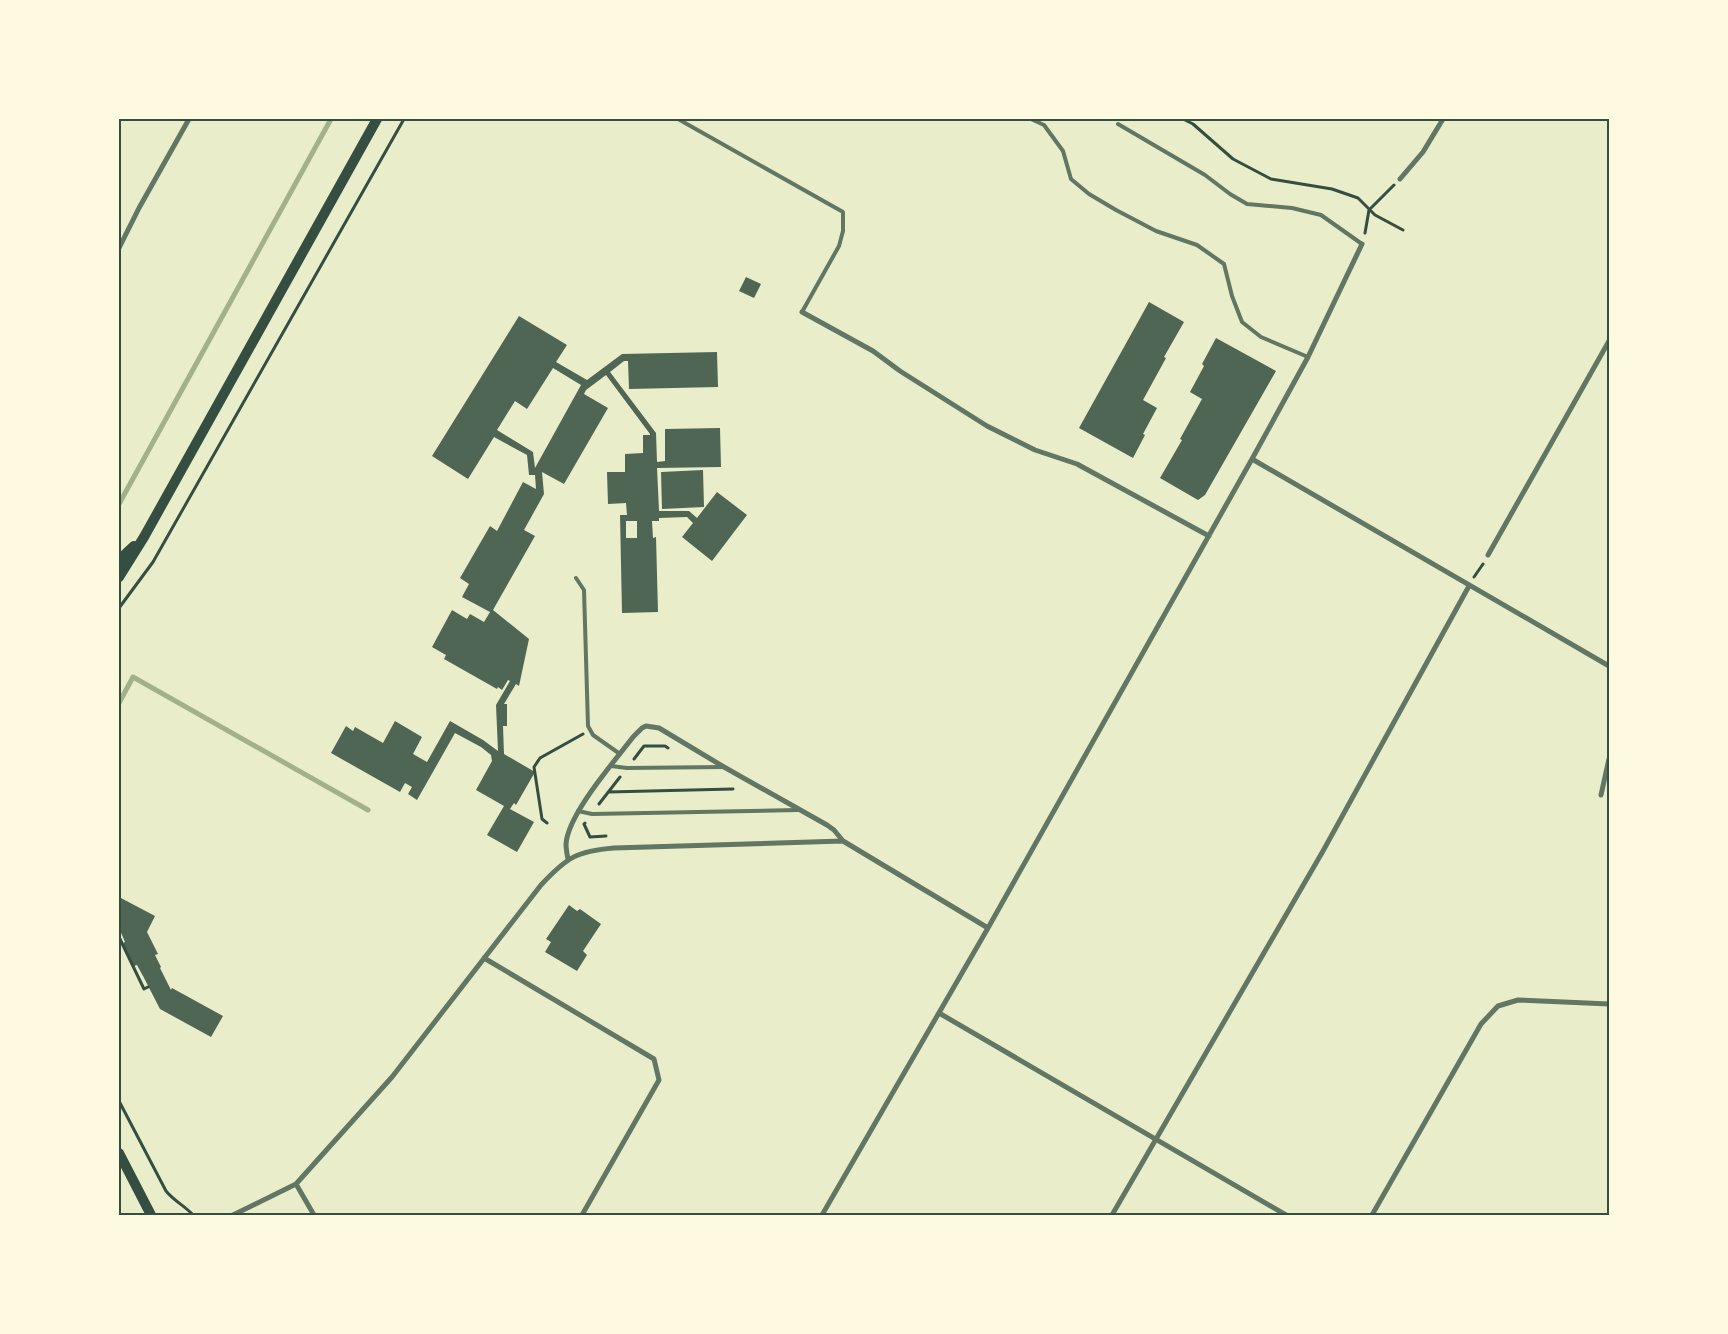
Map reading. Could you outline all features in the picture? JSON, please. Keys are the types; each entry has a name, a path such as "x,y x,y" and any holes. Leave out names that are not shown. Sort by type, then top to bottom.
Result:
{"main road":[{"path":"119,577 144,537 377,119"},
{"path":"119,560 144,537"},
{"path":"119,1153 151,1215"}],"street":[{"path":"119,248 139,208 190,119"},
{"path":"1400,179 1423,152 1443,119"},
{"path":"822,1215 988,928 1210,536 1308,357 1362,244"},
{"path":"802,312 872,351 987,426 1035,450 1077,464 1210,536"},
{"path":"1488,555 1609,340"},
{"path":"1252,459 1609,666"},
{"path":"1112,1215 1323,851 1469,586"},
{"path":"568,859 566,844 578,811 637,733 642,728 652,726 659,728 828,825 843,841 988,928"},
{"path":"1601,795 1609,759"},
{"path":"233,1215 296,1184 392,1077 542,884 568,859 593,850 614,848 843,841"},
{"path":"484,958 654,1059 660,1080 582,1215"},
{"path":"1372,1215 1480,1024 1498,1006 1518,1000 1609,1004"},
{"path":"939,1013 1286,1215"},
{"path":"296,1184 314,1215"}],"lane":[{"path":"678,119 843,212 843,231 839,246 802,312"},
{"path":"1031,119 1044,125 1063,152 1071,179 1089,194 1116,210 1156,231 1197,245 1224,264 1232,296 1242,322 1260,337 1308,357"},
{"path":"1118,124 1206,175 1230,194 1247,204 1292,208 1321,215 1362,244"},
{"path":"576,578 584,590 588,726 593,735 620,754"},
{"path":"612,766 627,768 724,767"},
{"path":"578,811 592,814 800,810"}],"path":[{"path":"119,608 153,562 404,119"},
{"path":"1183,119 1193,124 1233,159 1271,179 1332,190 1358,198 1381,219 1403,230"},
{"path":"1362,244 1369,210 1400,179"},
{"path":"1469,586 1488,555"},
{"path":"547,823 542,819 534,767 540,758 590,731"},
{"path":"610,836 590,837 584,824 609,792 732,789"},
{"path":"119,938 144,988 148,986"},
{"path":"119,951 125,948"},
{"path":"119,1101 166,1191 171,1198 193,1215"}],"building":[{"path":"746,277 761,284 754,298 739,291"},
{"path":"1149,302 1184,322 1143,400 1157,408 1133,458 1079,428"},
{"path":"519,316 567,345 556,362 587,380 622,354 717,352 718,387 629,389 628,361 624,361 610,372 656,433 657,462 665,461 665,429 720,428 721,467 657,468 659,511 689,511 697,518 717,492 747,515 712,561 682,537 693,523 687,517 659,518 659,521 652,521 653,538 656,537 658,612 622,613 620,515 627,515 626,503 608,504 607,472 625,472 625,454 643,453 643,435 650,434 606,375 586,390 584,394 608,408 564,484 542,472 544,494 524,530 535,536 493,610 529,639 519,686 516,684 504,704 507,704 507,726 503,726 504,754 535,772 516,805 514,803 510,809 534,822 517,852 487,835 504,806 476,790 492,761 491,755 481,747 455,733 417,800 408,794 412,787 405,783 400,792 331,753 346,726 353,731 355,727 383,743 395,721 422,737 413,754 427,762 450,721 498,751 496,705 510,681 508,680 502,690 498,687 497,689 444,659 446,655 432,647 452,610 467,619 470,614 484,622 490,612 462,597 469,584 460,578 490,526 497,531 523,482 536,489 535,475 529,475 527,455 494,437 468,479 432,456","holes":["553,368 581,385 535,468 533,452 497,430 515,401 527,409","626,521 637,521 637,538 626,538"]},
{"path":"1216,338 1276,371 1205,495 1198,500 1160,478 1182,440 1180,439 1202,399 1190,392"},
{"path":"703,470 704,507 662,509 661,472"},
{"path":"119,897 155,916 147,932 158,954 155,955 160,968 171,990 172,988 223,1016 211,1037 160,1009 137,965 134,966 123,943 125,942 119,928"},
{"path":"569,905 577,911 580,909 601,924 583,951 587,955 577,971 545,952 551,942 546,939"}],"waterway":[{"path":"119,504 331,119"},
{"path":"119,703 133,677 368,810"}]}
